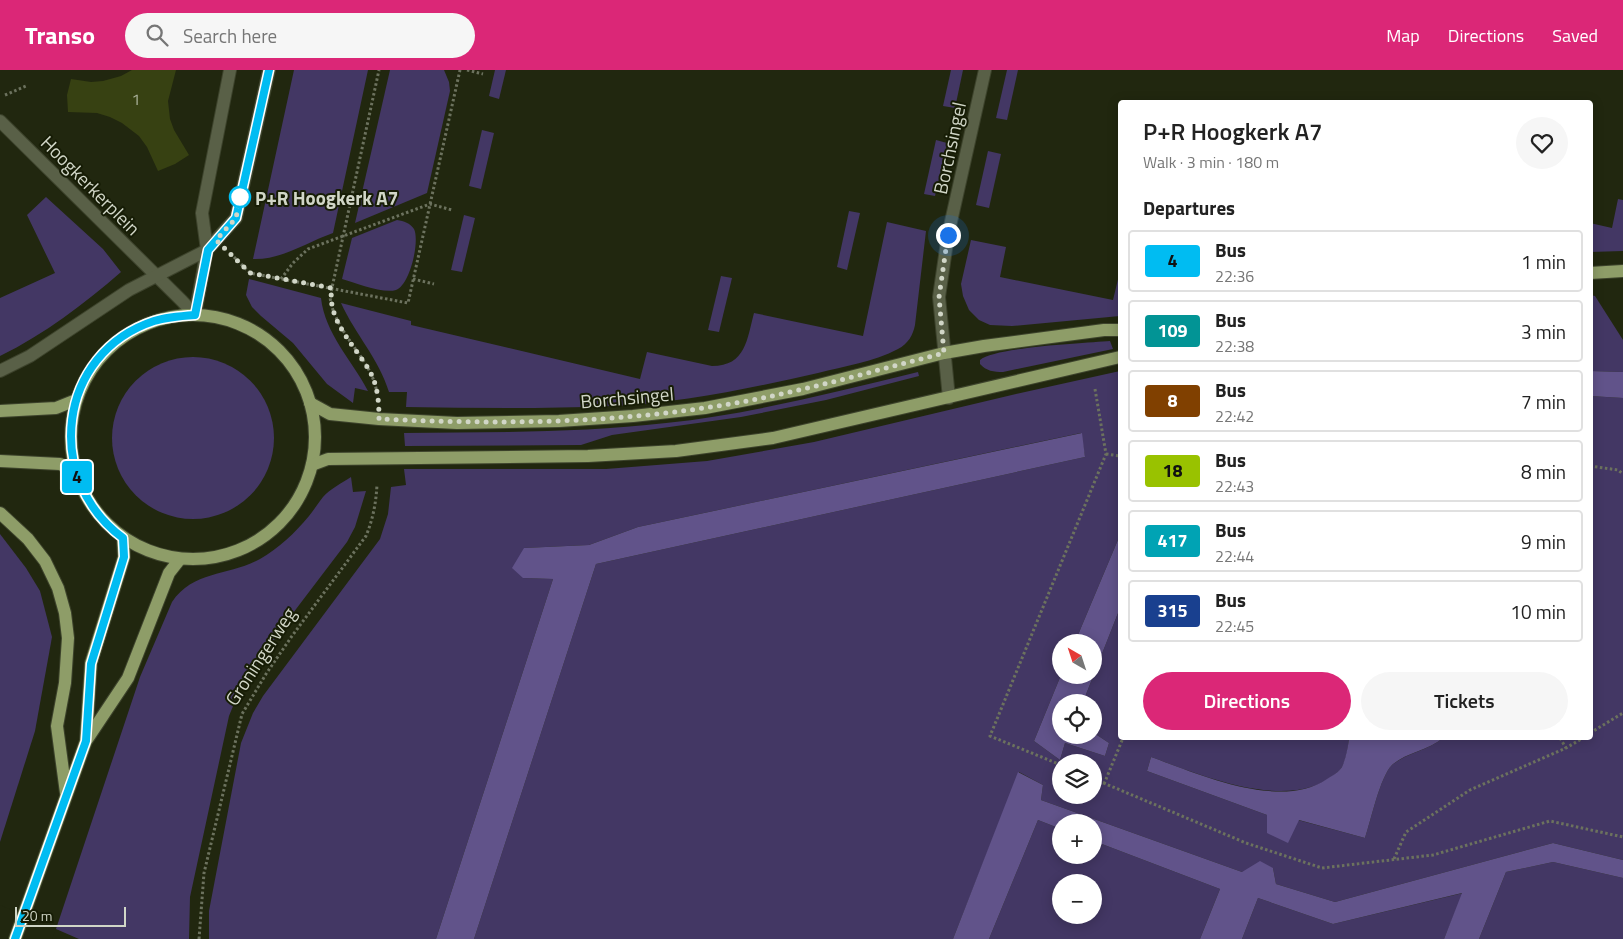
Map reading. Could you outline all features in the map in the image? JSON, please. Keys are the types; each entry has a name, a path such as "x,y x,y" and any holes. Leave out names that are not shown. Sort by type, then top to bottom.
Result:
{"main road":[{"path":"1593,273 1623,271"},
{"path":"195,315 236,323 263,337 279,350 303,384 310,403 315,434 312,465 306,485 296,503 283,520 260,540 241,550 201,560 180,559 150,552 123,538 106,524 82,491 75,471 70,436 73,410 82,385 96,363 110,348 126,335 154,321 195,315"},
{"name":"Borchsingel","path":"310,403 330,414 379,414 457,423 559,421 633,416 705,408 803,389 944,353 993,344 1118,330"},
{"path":"312,465 328,458 588,456 676,451 773,438 1118,357"},
{"path":"0,411 56,408 76,400"},
{"path":"0,461 60,464 75,471"},
{"path":"0,513 28,539 46,561 58,588 65,613 68,638 66,683 57,726 66,795"},
{"path":"86,741 91,664 124,557 123,538"},
{"path":"15,939 86,741 128,678 169,573 180,559"}],"lane":[{"path":"195,315 208,250 202,213 230,70"},
{"path":"0,371 30,356 109,303 156,276 208,250 236,218 269,70"},
{"name":"Borchsingel","path":"949,398 940,316 940,288 948,235 985,70"},
{"name":"Hoogkerkerplein","path":"0,121 195,315"}],"path":[{"path":"379,70 330,296 334,314 346,336 370,371 376,389 379,414"},
{"path":"216,240 250,273 408,303 460,70"},
{"path":"467,70 483,74"},
{"path":"0,98 26,86"},
{"path":"281,279 293,263 308,249 430,204 452,210"},
{"path":"413,279 434,284"},
{"path":"1052,761 990,736 1106,454 1095,388 1086,390"},
{"path":"1106,454 1118,456"},
{"name":"Groningerweg","path":"199,939 204,873 242,714 292,636 366,536 376,503 378,458"},
{"path":"1593,466 1618,470 1623,474"},
{"path":"1593,731 1623,713"},
{"path":"1122,740 1104,784 1246,843 1322,868 1433,855 1550,821 1623,837"},
{"path":"1561,740 1566,748"},
{"path":"1394,859 1406,832 1470,790 1566,748 1580,740"}],"shaded area":[{"path":"294,70 368,70 333,233 284,254 264,259 253,259"},
{"path":"390,70 444,70 449,82 450,91 427,193 355,223"},
{"path":"495,70 506,70 499,99 489,96"},
{"path":"951,70 963,70 955,108 943,106"},
{"path":"1007,70 1018,70 1007,120 996,118"},
{"path":"482,130 494,133 481,189 469,186"},
{"path":"936,140 947,143 935,196 924,194"},
{"path":"988,151 1001,154 989,208 976,205"},
{"path":"46,197 103,249 121,272 64,318 0,356 0,298 55,273 27,215"},
{"path":"1618,199 1623,200 1623,251 1593,252 1593,224 1612,228"},
{"path":"849,211 860,213 847,270 837,267"},
{"path":"464,215 475,218 462,272 451,270"},
{"path":"397,220 411,225 416,235 415,252 406,280 401,286 396,290 384,291 342,279 352,238"},
{"path":"887,222 926,231 915,325 905,345 879,357 818,373 716,394 664,402 586,407 406,407 407,392 389,392 385,380 341,303 411,321 411,325 640,379 647,352 712,366 723,365 732,361 738,356 747,341 754,313 863,336"},
{"path":"971,240 1006,247 1000,277 1113,300 1118,279 1118,316 1012,326 990,325 979,320 969,310 963,296 961,284"},
{"path":"721,276 732,278 719,332 708,330"},
{"path":"249,279 321,298 333,335 368,391 355,388 353,403 327,384 293,343 252,307 246,295"},
{"path":"1593,296 1623,340 1623,372 1593,371"},
{"path":"1110,341 1113,349 1003,372 990,371 980,364 980,360 1003,352 1042,346"},
{"path":"201,357 217,360 231,366 245,375 256,386 271,414 274,438 273,454 265,476 256,490 245,501 217,516 185,519 169,516 155,510 141,501 130,490 115,462 112,430 115,414 121,400 130,386 141,375 169,360"},
{"path":"1118,371 1118,540 1078,634 1052,634 1052,684 1057,684 1034,741 1052,754 1052,804 1041,800 1043,785 1019,772 953,939 474,939 596,564 1085,457 1081,433 638,527 589,545 524,548 523,578 553,579 436,939 209,939 209,911 241,743 253,713 263,696 380,539 388,514 391,487 406,485 404,469 606,469 707,461 814,442"},
{"path":"1593,371 1623,372 1623,398 1593,396"},
{"path":"918,372 919,376 826,400 741,417 612,435 581,445 405,446 404,433 568,430 698,419 793,402"},
{"path":"1593,396 1623,398 1623,860 1553,843 1335,902 1276,884 1273,868 1242,872 1102,822 1102,814 1080,814 1052,804 1102,804 1102,755 1105,756 1109,743 1102,738 1102,694 1086,694 1090,684 1102,684 1102,654 1118,613 1118,740 1349,740 1345,759 1340,770 1320,783 1298,790 1273,791 1247,788 1195,773 1151,757 1147,771 1267,815 1298,820 1365,838 1380,789 1392,765 1404,757 1431,746 1440,740 1593,740"},
{"path":"1082,433 1085,457 596,564 474,939 436,939 553,579 523,578 512,568 524,548 589,545 638,527"},
{"path":"351,477 353,492 366,491 355,527 347,542 290,617 240,689 229,716 190,897 189,939 79,939 56,929 140,677 172,602 191,584 249,564 274,550 298,528 326,494"},
{"path":"0,534 26,568 40,591 52,637 35,731 0,842"},
{"path":"1118,540 1118,613 1102,654 1102,634 1078,634"},
{"path":"1057,684 1090,684 1086,694 1053,694"},
{"path":"1052,697 1052,744 1065,744 1062,754 1052,754 1034,741"},
{"path":"1102,738 1109,743 1105,756 1068,744 1102,744"},
{"path":"1349,740 1440,740 1431,746 1403,757 1392,765 1380,789 1365,838 1299,820 1288,843 1267,833 1267,815 1147,771 1151,757 1215,780 1263,791 1286,791 1308,788 1327,779 1342,767"},
{"path":"1065,744 1099,754 1062,754"},
{"path":"1018,772 1043,785 1041,800 1080,814 1052,814 1052,825 1038,820 989,939 953,939"},
{"path":"1038,820 1052,825 1052,864 1102,864 1102,844 1220,889 1200,939 989,939"},
{"path":"1102,822 1242,872 1260,861 1273,868 1276,884 1335,902 1553,843 1623,860 1623,878 1553,862 1506,872 1479,939 1444,939 1462,893 1333,924 1258,898 1242,939 1200,939 1220,889 1102,844"},
{"path":"1553,862 1623,878 1623,939 1479,939 1506,872"},
{"path":"1463,893 1444,939 1242,939 1258,898 1333,924"}],"pier":[{"path":"0,905 56,929 52,939 0,939"}],"building":[{"path":"132,70 176,70 168,101 170,119 174,130 189,155 175,164 158,171 147,147 139,136 122,123 97,113 68,112 67,95 71,79 91,82 103,81 121,76"}],"bus line":[{"name":"4","path":"15,939 86,741 91,664 124,557 123,538 99,517 82,491 78,481 70,441 73,410 80,390 90,372 102,355 118,341 154,321 195,315 208,250 236,218 269,70"}],"place":[{"name":"P+R Hoogkerk A7","path":"240,197"}],"route":[{"path":"240,197 236,218 216,240 250,273 332,288 330,296 334,314 374,380 379,419 457,423 559,421 633,416 705,408 803,389 944,353 939,297 948,235"}]}
